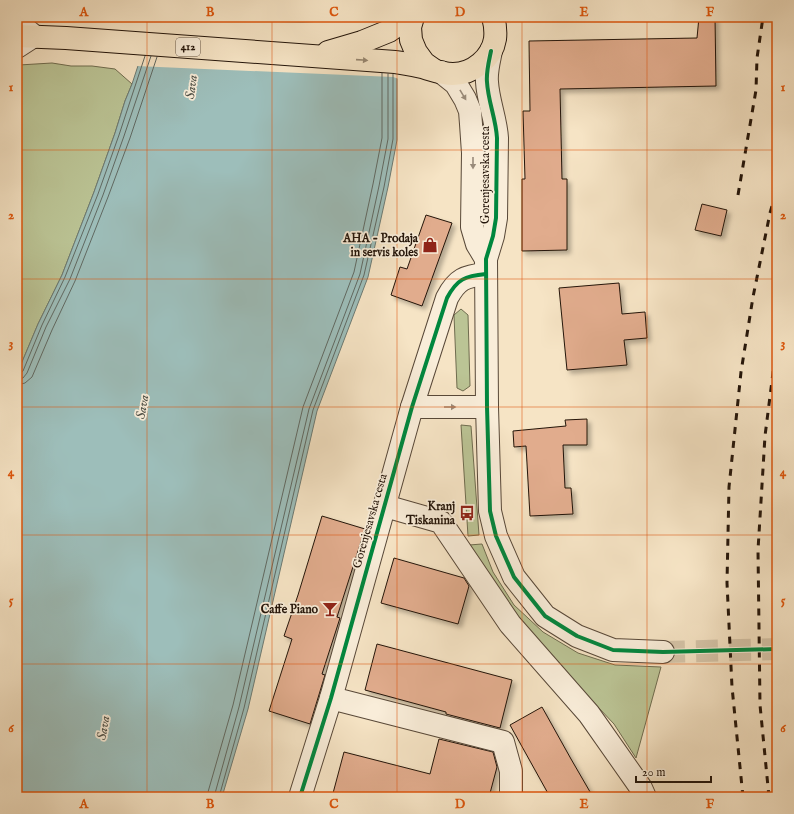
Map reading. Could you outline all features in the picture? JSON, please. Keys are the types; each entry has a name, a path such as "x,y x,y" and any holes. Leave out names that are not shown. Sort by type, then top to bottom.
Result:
{"main road":[{"name":"412","path":"309,56 362,42 389,31 409,17"},
{"path":"413,17 410,26 411,40 416,52 424,63 438,71"},
{"path":"491,51 495,28 493,17"},
{"name":"412","path":"23,40 66,38 395,62 453,74 475,68 491,51"}],"street":[{"path":"17,22 23,40"},
{"name":"Gorenjesavska cesta","path":"491,51 487,82 497,132 496,218 486,267 490,511 496,536 514,577 545,616 577,636 612,650 663,652"},
{"name":"Gorenjesavska cesta","path":"438,71 456,84 465,98 470,111 473,153 472,227 486,267"},
{"name":"Gorenjesavska cesta","path":"300,797 331,698 412,408 447,298 452,287 486,267"},
{"path":"412,408 488,407"},
{"name":"Gorenjesavska cesta","path":"385,506 441,522 510,624 589,714 641,788 645,797"},
{"path":"331,698 503,742 511,771 512,797"}],"green space":[{"path":"52,63 115,69 132,84 94,192 62,275 38,324 17,374 17,66"},
{"path":"461,309 468,315 470,386 463,391 457,388 454,315"},
{"path":"461,425 471,426 479,535 468,536"},
{"path":"482,544 493,572 514,605 543,632 578,653 615,665 661,667 636,758 614,724 511,612 469,545"}],"water":[{"name":"Sava","path":"154,17 397,17 397,140 368,277 317,411 248,709 222,797 17,797 17,374 38,324 62,275 94,192"}],"pier":[{"path":"151,17 302,23 339,20 346,17 399,17 399,79 393,77 136,66"}],"building":[{"path":"699,17 715,17 716,86 560,89 562,179 567,179 567,250 522,251 522,179 525,179 523,111 530,111 529,41 697,38"},
{"path":"702,204 727,210 721,236 695,230"},
{"name":"AHA - Prodaja in servis koles","path":"426,215 452,223 422,306 391,295 400,267 407,269"},
{"path":"619,283 622,314 645,312 647,338 624,340 627,365 567,370 559,288"},
{"path":"587,419 587,445 563,445 565,488 571,488 573,514 530,516 526,446 514,447 513,431 566,426 565,420"},
{"path":"322,516 365,529 337,617 340,618 322,674 325,675 310,724 269,711 292,639 284,636"},
{"path":"394,558 464,578 469,586 458,624 381,603"},
{"path":"377,644 512,680 500,728 365,690"},
{"path":"542,707 593,797 550,797 510,725"},
{"path":"439,739 493,752 497,767 489,797 332,797 344,752 430,774"}],"tunnel":[{"path":"663,652 777,649"}],"railway":[{"path":"738,195 756,90 757,58 763,17"},
{"path":"743,797 732,687 727,583 729,487 741,372 753,297 770,213 777,189"},
{"path":"769,797 760,705 758,550 765,436 777,341"}],"cycle path":[{"path":"491,51 487,70 487,82 497,138 496,218 493,236 486,259 487,407 490,511 496,536 514,577 545,616 577,636 613,650 663,652 777,649"},
{"path":"300,797 331,698 412,407 447,298 454,287 462,280 467,277 486,274"}],"place":[{"name":"AHA - Prodaja in servis koles","path":"430,245"},
{"name":"Kranj Tiskanina","path":"467,513"},
{"name":"Caffe Piano","path":"330,609"}]}
